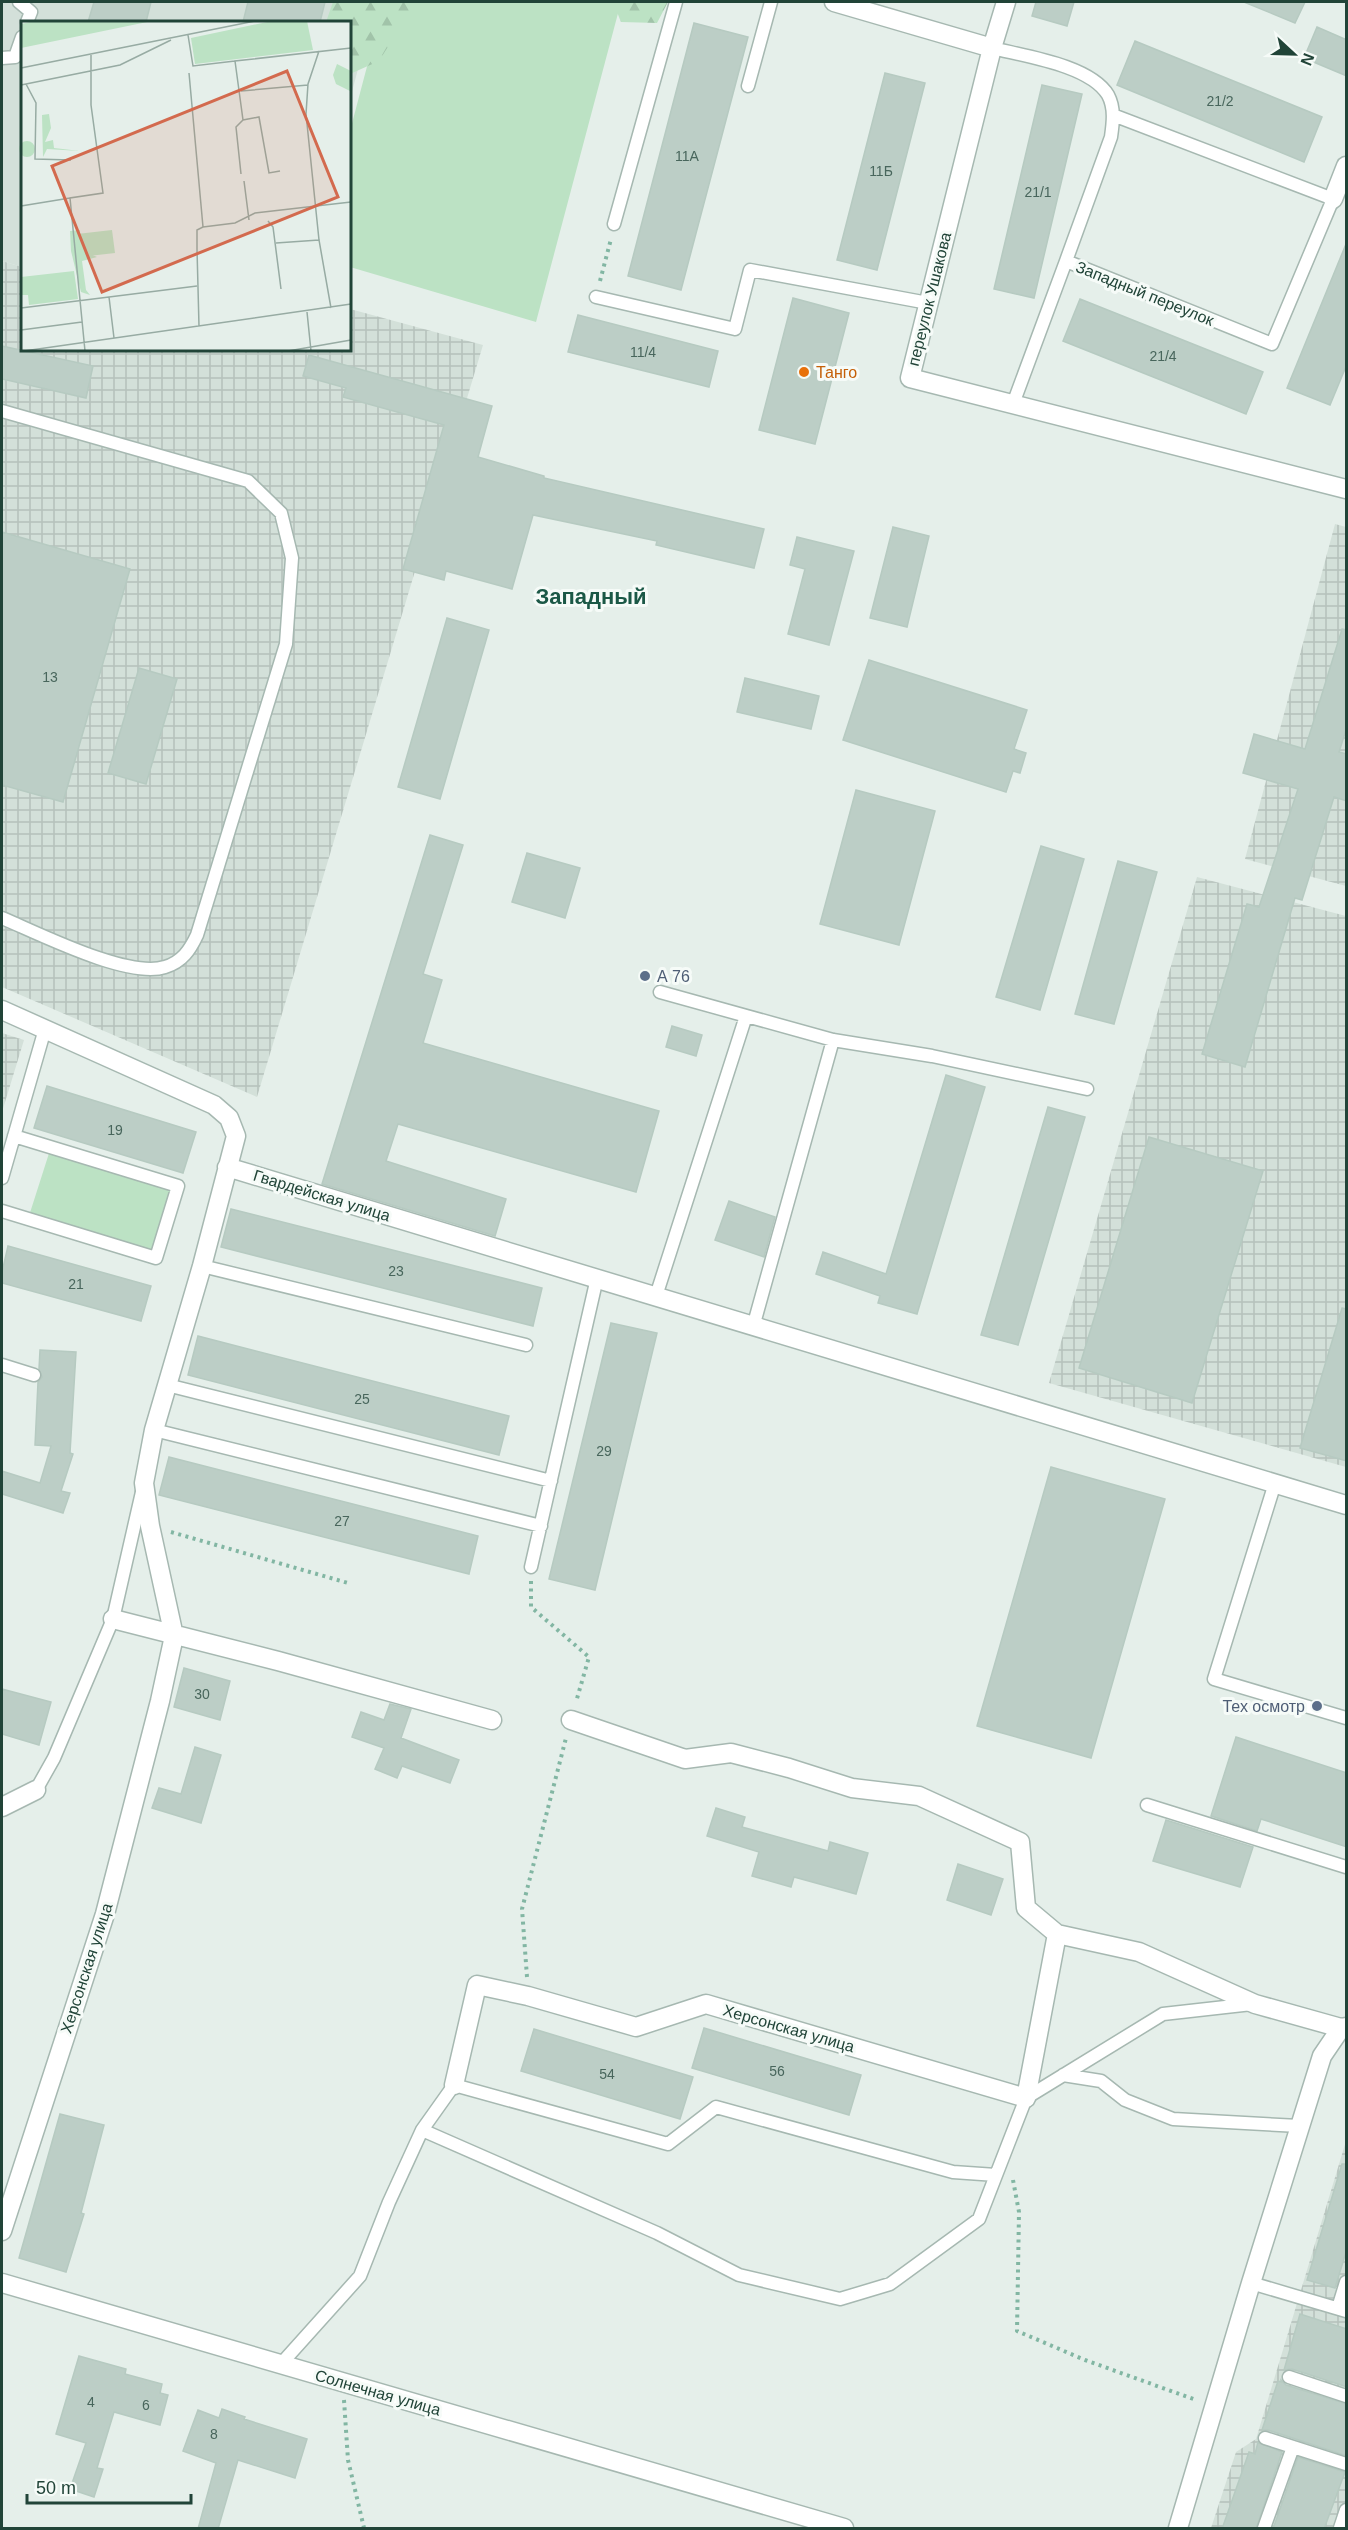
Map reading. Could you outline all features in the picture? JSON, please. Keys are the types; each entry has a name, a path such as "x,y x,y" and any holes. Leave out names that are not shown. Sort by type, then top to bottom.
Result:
{"street":[{"path":"834,2 992,48 1006,2"},
{"name":"переулок Ушакова","path":"992,48 910,378 1347,489"},
{"name":"Западный переулок","path":"1333,199 1347,166"},
{"path":"2,1010 214,1105 230,1118 236,1136 202,1266 154,1430 144,1483 150,1526 174,1636"},
{"name":"Гвардейская улица","path":"228,1167 1347,1505"},
{"path":"113,1619 278,1661 492,1720"},
{"name":"Херсонская улица","path":"2,2231 105,1914 160,1701 174,1636"},
{"path":"571,1720 685,1759 731,1754 789,1768 852,1788 919,1796 1020,1842 1026,1908 1057,1934 1139,1952 1255,2004 1344,2027 1322,2056 1251,2283 1178,2529"},
{"path":"2,1807 36,1790"},
{"path":"1026,2098 1057,1934"},
{"name":"Херсонская улица","path":"454,2085 477,1984 636,2027 706,2004 1026,2098"},
{"name":"Солнечная улица","path":"2,2283 844,2529"}],"lane":[{"path":"19,2 31,12 27,21"},
{"path":"614,224 676,2"},
{"path":"748,86 771,2"},
{"path":"2,58 15,57 21,40"},
{"path":"992,48 1080,72 1108,95 1113,115 1333,199"},
{"name":"Западный переулок","path":"1113,115 1111,137 1066,261 1272,344 1333,199"},
{"path":"1013,404 1066,261"},
{"path":"596,297 735,329 750,270 928,303"},
{"path":"2,411 248,481 280,513 292,558 286,644 197,935 190,950 180,960 164,968 149,969 92,956 2,918"},
{"path":"660,992 833,1040 932,1056 1087,1089"},
{"path":"656,1296 746,1016"},
{"path":"2,1178 45,1029"},
{"path":"753,1327 833,1040"},
{"path":"2,1211 156,1258 178,1186 14,1136"},
{"path":"202,1266 526,1345"},
{"path":"531,1567 597,1278"},
{"path":"2,1365 34,1375"},
{"path":"167,1385 551,1481"},
{"path":"154,1430 541,1526"},
{"path":"36,1790 54,1758 113,1619 144,1483"},
{"path":"1275,1483 1214,1679 1347,1718"},
{"path":"1147,1805 1347,1867"},
{"path":"422,2130 657,2233 739,2275 840,2299 890,2284 979,2220 1026,2098 1163,2014 1255,2004"},
{"path":"1063,2076 1101,2081 1125,2100 1173,2120 1299,2126"},
{"path":"281,2364 360,2276 389,2202 422,2130 454,2085 668,2144 716,2107 953,2172 996,2175"},
{"path":"1251,2283 1342,2310 1347,2282"},
{"path":"1289,2378 1347,2396"},
{"path":"1265,2438 1347,2464"},
{"path":"1264,2529 1293,2447"},
{"path":"1340,2529 1347,2510"}],"path":[{"path":"596,297 614,224"},
{"path":"150,1526 348,1583"},
{"path":"528,1996 522,1909 589,1658 531,1607 531,1567"},
{"path":"1013,2179 1019,2212 1017,2331 1085,2360 1214,2406"},
{"path":"342,2382 348,2460 364,2529"}],"shaded area":[{"path":"2,2 376,2 351,95 351,21 21,21 21,267 2,261"},
{"path":"2,261 21,267 21,351 351,351 351,309 483,345 257,1097 2,987"},
{"path":"1335,524 1346,527 1346,886 1245,859"},
{"path":"1197,877 1346,916 1346,1467 1049,1383"},
{"path":"2,1033 24,1040 2,1112"},
{"path":"1346,2141 1346,2528 1211,2528 1236,2452 1256,2439"}],"green space":[{"path":"333,2 426,2 406,18 379,61 351,74 351,21 326,21"},
{"path":"384,2 621,2 536,322 351,267 351,127"},
{"path":"613,2 668,2 657,23 621,22"},
{"path":"51,1147 178,1186 156,1258 28,1219"}],"building":[{"path":"94,2 151,2 146,21 88,21"},
{"path":"248,2 325,2 320,21 243,21"},
{"path":"1036,2 1074,2 1067,26 1032,16"},
{"path":"1244,2 1305,2 1295,23"},
{"path":"694,23 748,37 681,290 628,276"},
{"path":"1317,27 1347,40 1347,76 1304,58"},
{"path":"1135,41 1322,117 1304,162 1117,85"},
{"path":"885,73 925,83 877,270 837,260"},
{"path":"1042,85 1082,94 1034,298 994,289"},
{"path":"1346,244 1347,364 1330,405 1287,388"},
{"name":"Танго","path":"793,298 849,313 815,444 759,430"},
{"path":"1080,299 1263,372 1246,414 1063,341"},
{"path":"578,315 718,351 709,387 568,352"},
{"path":"2,346 93,366 86,398 2,379"},
{"path":"309,355 492,406 478,457 544,476 544,478 764,529 754,568 656,545 657,541 533,515 512,589 446,571 444,580 403,569 444,425 343,397 346,388 303,376"},
{"path":"893,527 929,536 907,627 870,618"},
{"path":"2,532 130,569 63,802 2,785"},
{"path":"797,537 854,551 829,645 788,634 805,569 790,565"},
{"path":"447,618 489,630 440,799 398,787"},
{"path":"1342,629 1347,630 1347,727 1339,752 1347,754 1347,801 1334,797 1302,900 1295,898 1245,1067 1202,1054 1247,904 1259,907 1298,789 1243,773 1254,734 1305,749"},
{"path":"869,660 1027,710 1014,749 1026,753 1020,773 1013,771 1006,792 843,740"},
{"path":"139,668 177,679 146,784 108,773"},
{"path":"745,678 819,696 811,729 737,712"},
{"path":"856,790 935,811 899,945 820,924"},
{"path":"430,835 463,845 423,974 442,980 423,1043 659,1111 636,1192 398,1124 386,1161 506,1199 495,1236 322,1184"},
{"path":"1041,846 1084,859 1040,1010 996,997"},
{"path":"527,853 580,868 565,918 512,902"},
{"path":"1118,861 1157,872 1114,1024 1075,1014"},
{"path":"672,1026 702,1035 696,1056 666,1047"},
{"path":"946,1075 985,1087 917,1314 878,1303 880,1296 816,1274 823,1252 886,1274"},
{"path":"47,1086 196,1132 183,1173 34,1128"},
{"path":"1048,1107 1085,1117 1018,1345 981,1335"},
{"path":"1149,1137 1263,1171 1192,1403 1079,1368"},
{"path":"729,1201 775,1217 764,1257 715,1240"},
{"path":"231,1209 542,1288 533,1326 221,1247"},
{"path":"8,1246 151,1286 141,1321 2,1283"},
{"path":"1342,1308 1347,1309 1347,1461 1300,1448"},
{"path":"611,1323 657,1333 595,1590 549,1579"},
{"path":"198,1336 509,1416 499,1455 188,1375"},
{"path":"40,1350 76,1352 70,1453 73,1454 61,1491 70,1493 63,1513 2,1494 2,1471 40,1483 51,1446 35,1445 38,1382 42,1377 39,1369"},
{"path":"169,1457 478,1536 469,1574 159,1495"},
{"path":"1051,1467 1165,1499 1091,1758 977,1726"},
{"path":"184,1668 230,1681 220,1720 174,1707"},
{"path":"2,1689 51,1702 39,1745 2,1734"},
{"path":"390,1704 411,1709 401,1738 459,1760 450,1783 402,1766 397,1778 375,1769 384,1748 352,1737 361,1712 384,1720"},
{"path":"1236,1737 1347,1773 1347,1847 1261,1819 1257,1831 1211,1816"},
{"path":"195,1747 221,1755 201,1823 152,1808 159,1788 181,1794"},
{"path":"716,1808 745,1817 742,1827 828,1851 830,1842 868,1853 856,1894 794,1877 791,1887 752,1876 759,1852 707,1836"},
{"path":"1166,1820 1253,1847 1240,1887 1153,1861"},
{"path":"958,1864 1003,1879 991,1915 947,1900"},
{"path":"704,2028 861,2075 849,2115 692,2068"},
{"path":"534,2029 693,2077 680,2119 521,2071"},
{"path":"60,2114 104,2125 81,2213 84,2214 66,2272 19,2258"},
{"path":"1342,2164 1347,2164 1347,2249 1335,2288 1307,2280"},
{"path":"1300,2314 1347,2329 1347,2387 1292,2369 1284,2370"},
{"path":"79,2356 126,2369 125,2374 162,2384 160,2393 168,2395 160,2425 114,2412 97,2468 103,2469 94,2497 70,2489 86,2443 56,2434"},
{"path":"1281,2380 1286,2385 1347,2404 1347,2456 1262,2430 1278,2381 1281,2382"},
{"path":"222,2409 245,2417 244,2419 307,2439 295,2478 238,2460 218,2529 198,2529 216,2463 183,2451 198,2410 219,2418"},
{"path":"1258,2442 1282,2452 1256,2529 1222,2529 1249,2452 1255,2454"},
{"path":"1298,2457 1345,2472 1324,2529 1273,2529"}],"place":[{"name":"Танго","path":"804,372"},
{"name":"А 76","path":"645,976"},
{"name":"Тех осмотр","path":"1317,1706"}],"district":[{"name":"Западный","path":"591,596"}]}
